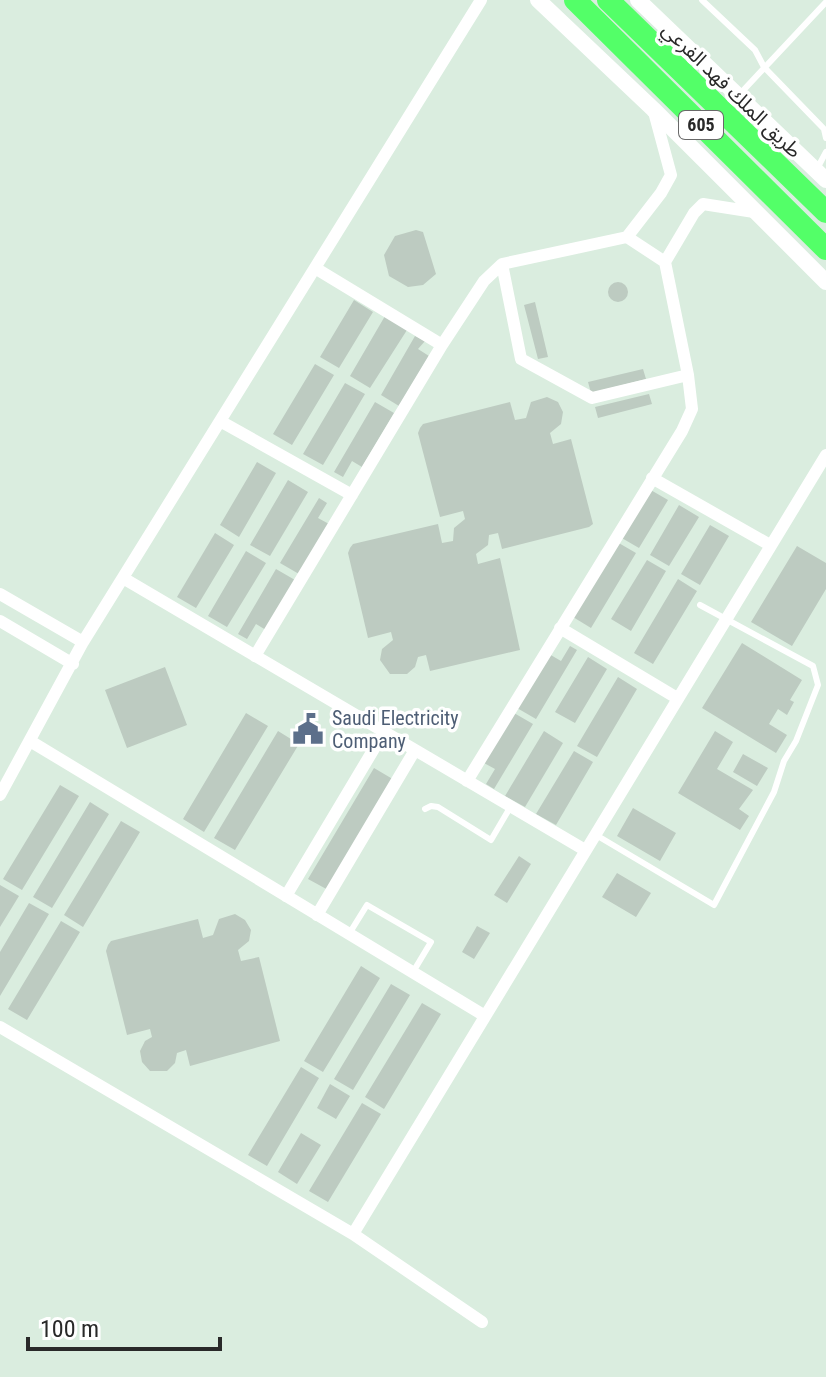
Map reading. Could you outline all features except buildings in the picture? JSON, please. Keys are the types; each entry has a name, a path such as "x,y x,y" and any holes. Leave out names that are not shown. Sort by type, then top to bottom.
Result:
{"highway":[{"name":"605","path":"575,0 826,249"},
{"name":"605","path":"608,0 826,212"}],"main road":[{"path":"538,0 653,109 826,282"},
{"name":"طريق الملك فهد الفرعي","path":"638,0 821,175"}],"street":[{"path":"0,795 83,642 481,0"},
{"path":"255,656 442,345 484,281 502,264 627,237 661,193 671,175 653,109"},
{"path":"467,781 682,431 692,409 665,262 694,213 703,204 754,212"},
{"path":"627,237 665,262"},
{"path":"502,264 521,359 592,398 688,375"},
{"path":"315,268 442,345"},
{"path":"220,421 352,495"},
{"path":"353,1234 826,455"},
{"path":"652,478 770,545"},
{"path":"123,578 585,850"},
{"path":"0,594 83,642"},
{"path":"2,626 73,664"},
{"path":"560,628 677,698"},
{"path":"286,896 384,732"},
{"path":"30,741 485,1016"},
{"path":"317,915 415,750"},
{"path":"0,1027 353,1234 482,1322"}],"lane":[{"path":"702,0 755,50 764,67 824,129 826,138"},
{"path":"738,96 826,2"},
{"path":"821,175 826,152"},
{"path":"595,834 714,905 774,792 784,761 796,741 818,685 813,666 700,605"},
{"path":"425,809 438,807 491,840 511,806"},
{"path":"349,934 367,905 431,942 413,972"}],"place":[{"name":"Saudi Electricity Company","path":"308,729"}]}
